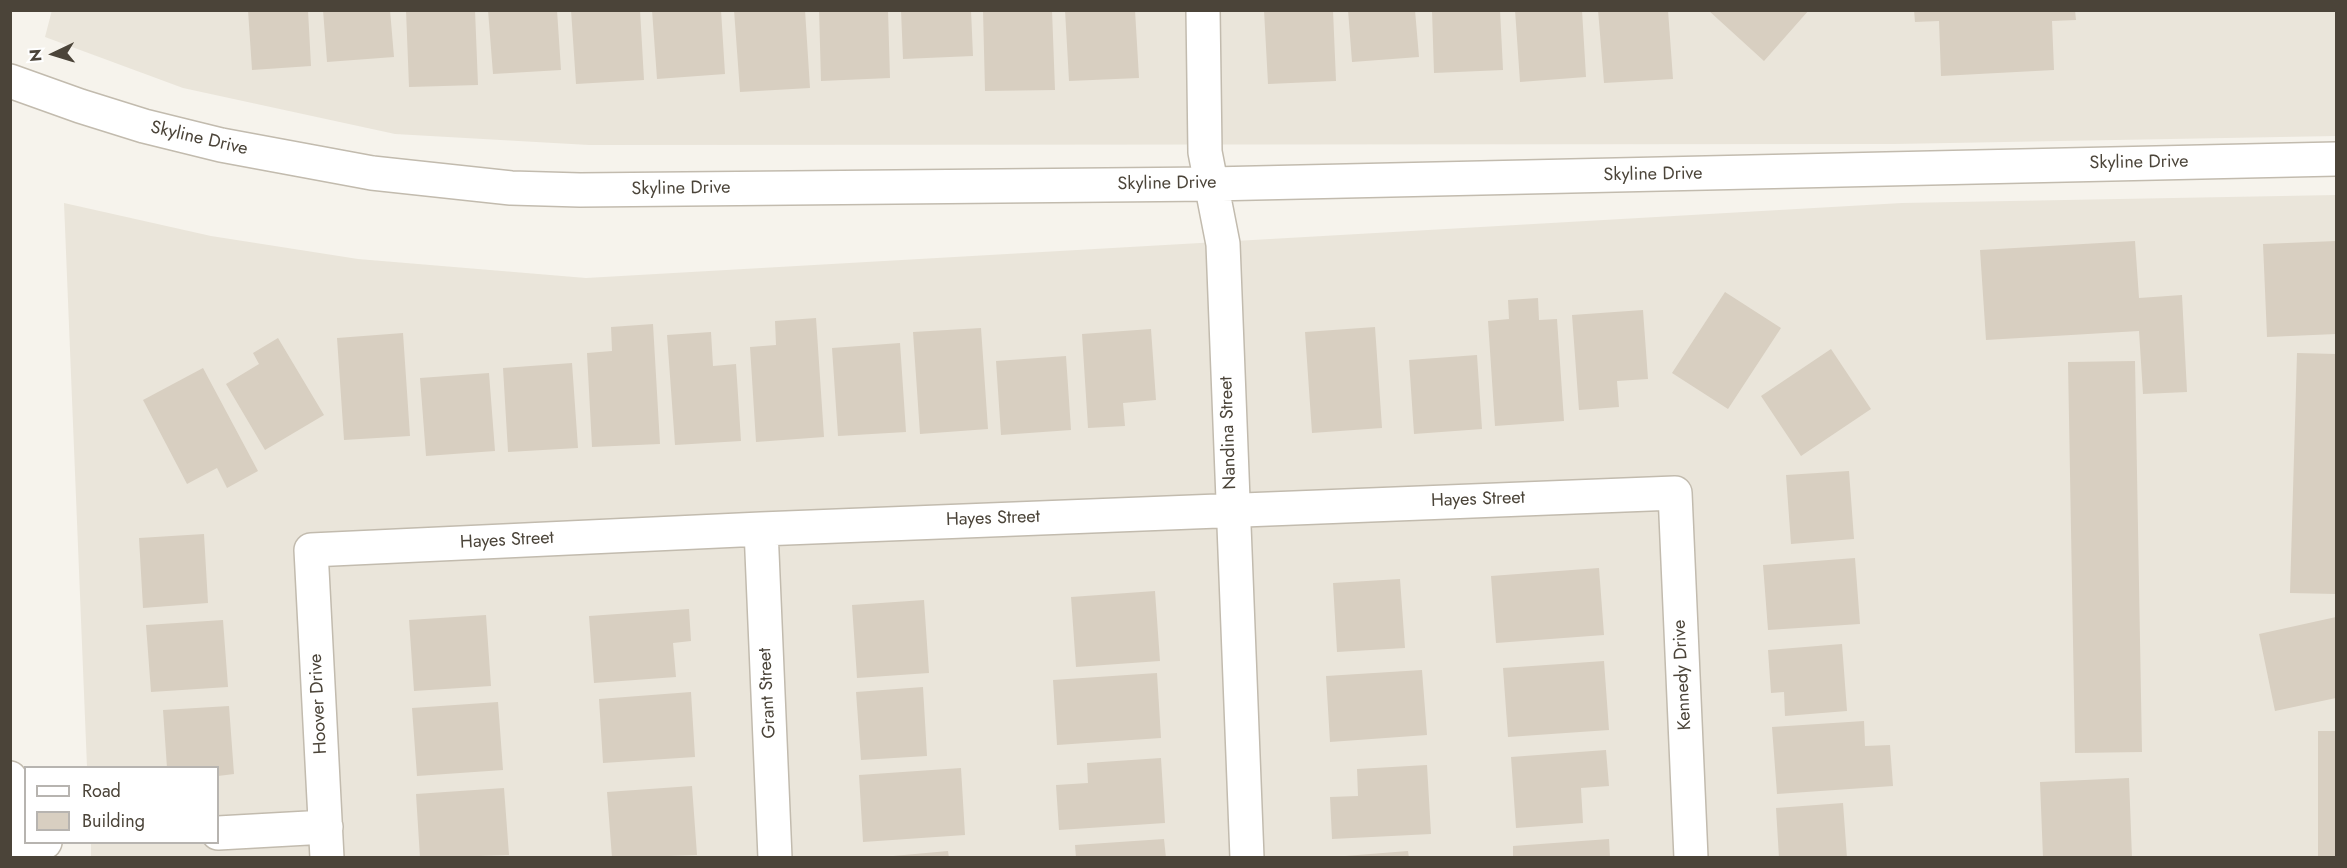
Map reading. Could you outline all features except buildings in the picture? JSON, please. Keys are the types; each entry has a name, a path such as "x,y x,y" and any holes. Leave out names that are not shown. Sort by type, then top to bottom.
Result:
{"street":[{"name":"Nandina Street","path":"1203,10 1205,152 1223,244 1247,858"},
{"name":"Skyline Drive","path":"10,81 101,112 221,145 372,172 511,188 592,190 1211,184 2337,159"},
{"name":"Hayes Street","path":"311,550 761,529 1675,493"},
{"name":"Kennedy Drive","path":"1675,493 1691,858"},
{"name":"Grant Street","path":"761,529 775,858"},
{"name":"Hoover Drive","path":"311,550 326,842"},
{"path":"10,778 24,843"},
{"path":"219,833 326,842"}],"shaded area":[{"path":"52,10 2336,10 2336,136 1894,144 589,145 395,134 183,88 45,37"},
{"path":"2336,195 2336,857 91,857 91,844 219,844 219,766 87,766 64,203 211,236 358,259 586,278 1902,203"}]}
